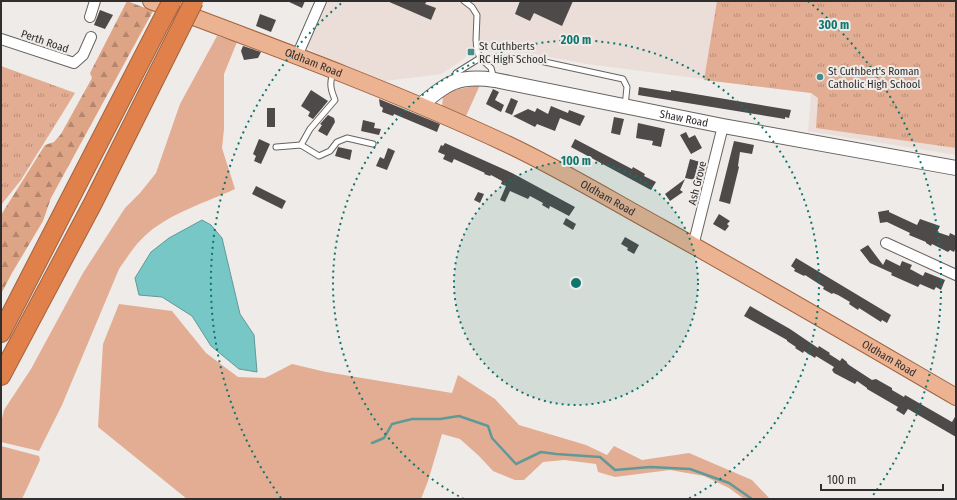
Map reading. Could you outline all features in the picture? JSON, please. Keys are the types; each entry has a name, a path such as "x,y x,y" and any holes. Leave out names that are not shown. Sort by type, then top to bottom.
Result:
{"highway":[{"path":"1,376 93,203 194,1"},
{"path":"1,333 168,9"}],"main road":[{"name":"Oldham Road","path":"151,1 297,56 420,106 508,145 570,177 693,246 956,397"}],"street":[{"path":"90,17 95,1"},
{"path":"297,56 321,1"},
{"name":"Perth Road","path":"1,39 74,63 84,56 91,37"},
{"name":"Shaw Road","path":"420,106 436,92 454,82 464,79 478,78 495,80 723,126 956,168"},
{"name":"Ash Grove","path":"693,246 723,126"},
{"path":"886,243 956,276"}],"lane":[{"path":"464,1 472,7 477,15 476,40 480,58 490,68 495,80"},
{"path":"454,82 456,73 480,58 531,59 623,78 627,88 624,106"},
{"path":"301,145 310,129 335,100 330,82 334,71"},
{"path":"276,147 301,145 319,156 330,151 337,142 347,138 374,144"}],"shaded area":[{"name":"St Cuthbert's Roman Catholic High School","path":"328,1 956,1 956,155 808,131 811,93 587,64 528,53 473,50 461,61 441,74 385,81 321,56 307,48"}],"green space":[{"path":"127,1 153,11 51,198 43,221 1,294 1,215 45,145 54,142 61,134 92,78 90,73"},
{"path":"717,1 956,1 956,148 816,128 818,98 811,93 704,80"},
{"path":"217,36 237,42 224,74 224,129 222,148 235,189 190,208 167,220 148,233 140,241 119,269 62,405 39,451 1,442 1,423 4,410 31,369 83,273 125,208 140,193 156,173 180,104"},
{"path":"1,66 75,93 21,180 1,205"},
{"path":"480,85 466,116 442,106 443,97 449,91"},
{"path":"119,304 172,311 206,353 238,377 265,378 292,364 326,372 452,393 458,375 495,399 519,425 586,445 607,455 614,446 642,460 689,453 752,480 770,499 744,499 729,488 704,476 670,470 615,477 598,472 596,464 564,460 543,462 524,480 515,480 493,471 460,439 442,434 421,499 187,499 98,427 103,344"},
{"path":"1,446 39,456 40,460 22,499 1,499"}],"water":[{"path":"202,220 211,225 222,238 240,314 254,335 257,372 239,369 211,346 192,316 162,297 139,295 135,278 151,252 169,238"}],"building":[{"path":"287,1 305,1 302,8"},
{"path":"387,1 427,1 425,4 436,8 431,20"},
{"path":"520,1 573,1 562,26 534,13 530,21 515,14"},
{"path":"100,10 113,15 105,29 94,25"},
{"path":"260,14 276,20 271,32 256,26"},
{"path":"243,46 261,52 258,58 244,60 241,51"},
{"path":"639,87 671,92 671,90 791,110 789,118 785,117 785,119 638,95"},
{"path":"493,89 499,92 495,100 504,105 501,112 486,104"},
{"path":"311,90 328,101 313,119 308,116 310,112 301,106"},
{"path":"511,98 518,101 512,115 505,112"},
{"path":"379,99 440,124 437,132 394,114 393,116 382,112 383,108 380,106"},
{"path":"551,106 568,113 569,110 585,116 580,126 560,118 555,131 537,124 535,127 513,116 528,109 535,112 537,108 548,114"},
{"path":"267,108 275,108 275,127 267,127"},
{"path":"328,115 334,118 335,122 327,136 318,131 322,125 320,124"},
{"path":"614,117 624,119 620,135 611,133"},
{"path":"363,120 375,123 374,128 381,129 379,135 361,131"},
{"path":"638,123 665,129 661,147 652,145 653,141 636,138"},
{"path":"686,132 689,138 695,135 702,148 691,154 680,135"},
{"path":"259,139 270,144 261,164 254,161 256,156 253,154"},
{"path":"575,139 632,169 633,167 645,174 644,176 656,182 651,190 571,147"},
{"path":"734,141 754,145 752,154 740,152 739,167 730,204 719,201"},
{"path":"445,143 512,173 575,207 569,216 550,206 549,209 542,205 543,203 530,196 528,199 510,191 505,202 500,200 506,186 501,184 502,181 454,159 452,163 443,159 445,155 438,152 441,145 443,146"},
{"path":"338,147 352,150 350,160 335,156"},
{"path":"388,148 395,151 387,170 376,166 380,157 384,159"},
{"path":"690,159 700,162 695,180 685,178"},
{"path":"685,179 680,190 683,192 670,201 665,194"},
{"path":"256,186 286,201 282,209 252,194"},
{"path":"478,192 484,194 480,203 474,200"},
{"path":"889,210 889,212 917,225 920,219 940,226 937,232 949,236 950,233 956,236 956,247 954,252 950,250 948,252 932,244 931,246 926,242 909,235 910,233 887,222 880,223 878,212"},
{"path":"719,214 730,221 727,224 729,226 725,231 713,224"},
{"path":"566,218 576,224 573,230 563,224"},
{"path":"625,237 639,245 634,254 621,244"},
{"path":"868,245 883,265 886,259 900,266 902,261 912,265 910,269 923,276 925,272 945,280 941,290 936,287 934,290 920,284 918,287 891,275 892,273 870,263 860,250"},
{"path":"796,258 891,315 887,323 882,320 881,322 859,308 858,310 849,304 850,302 823,289 824,287 805,275 804,276 794,271 795,269 791,266"},
{"path":"750,306 790,329 818,348 819,346 840,361 842,358 849,365 872,380 876,379 904,397 905,395 952,422 956,415 956,437 908,409 904,415 896,410 898,407 867,389 857,381 855,384 834,373 832,370 834,367 816,356 815,358 804,351 803,353 787,340 744,316"}],"waterway":[{"path":"372,443 384,438 392,424 412,419 440,419 459,416 488,426 492,438 516,464 541,452 600,457 615,470 650,467 690,469 729,483 752,499"}],"place":[{"name":"St Cuthberts RC High School","path":"471,52"},
{"name":"St Cuthbert's Roman Catholic High School","path":"820,77"}]}
